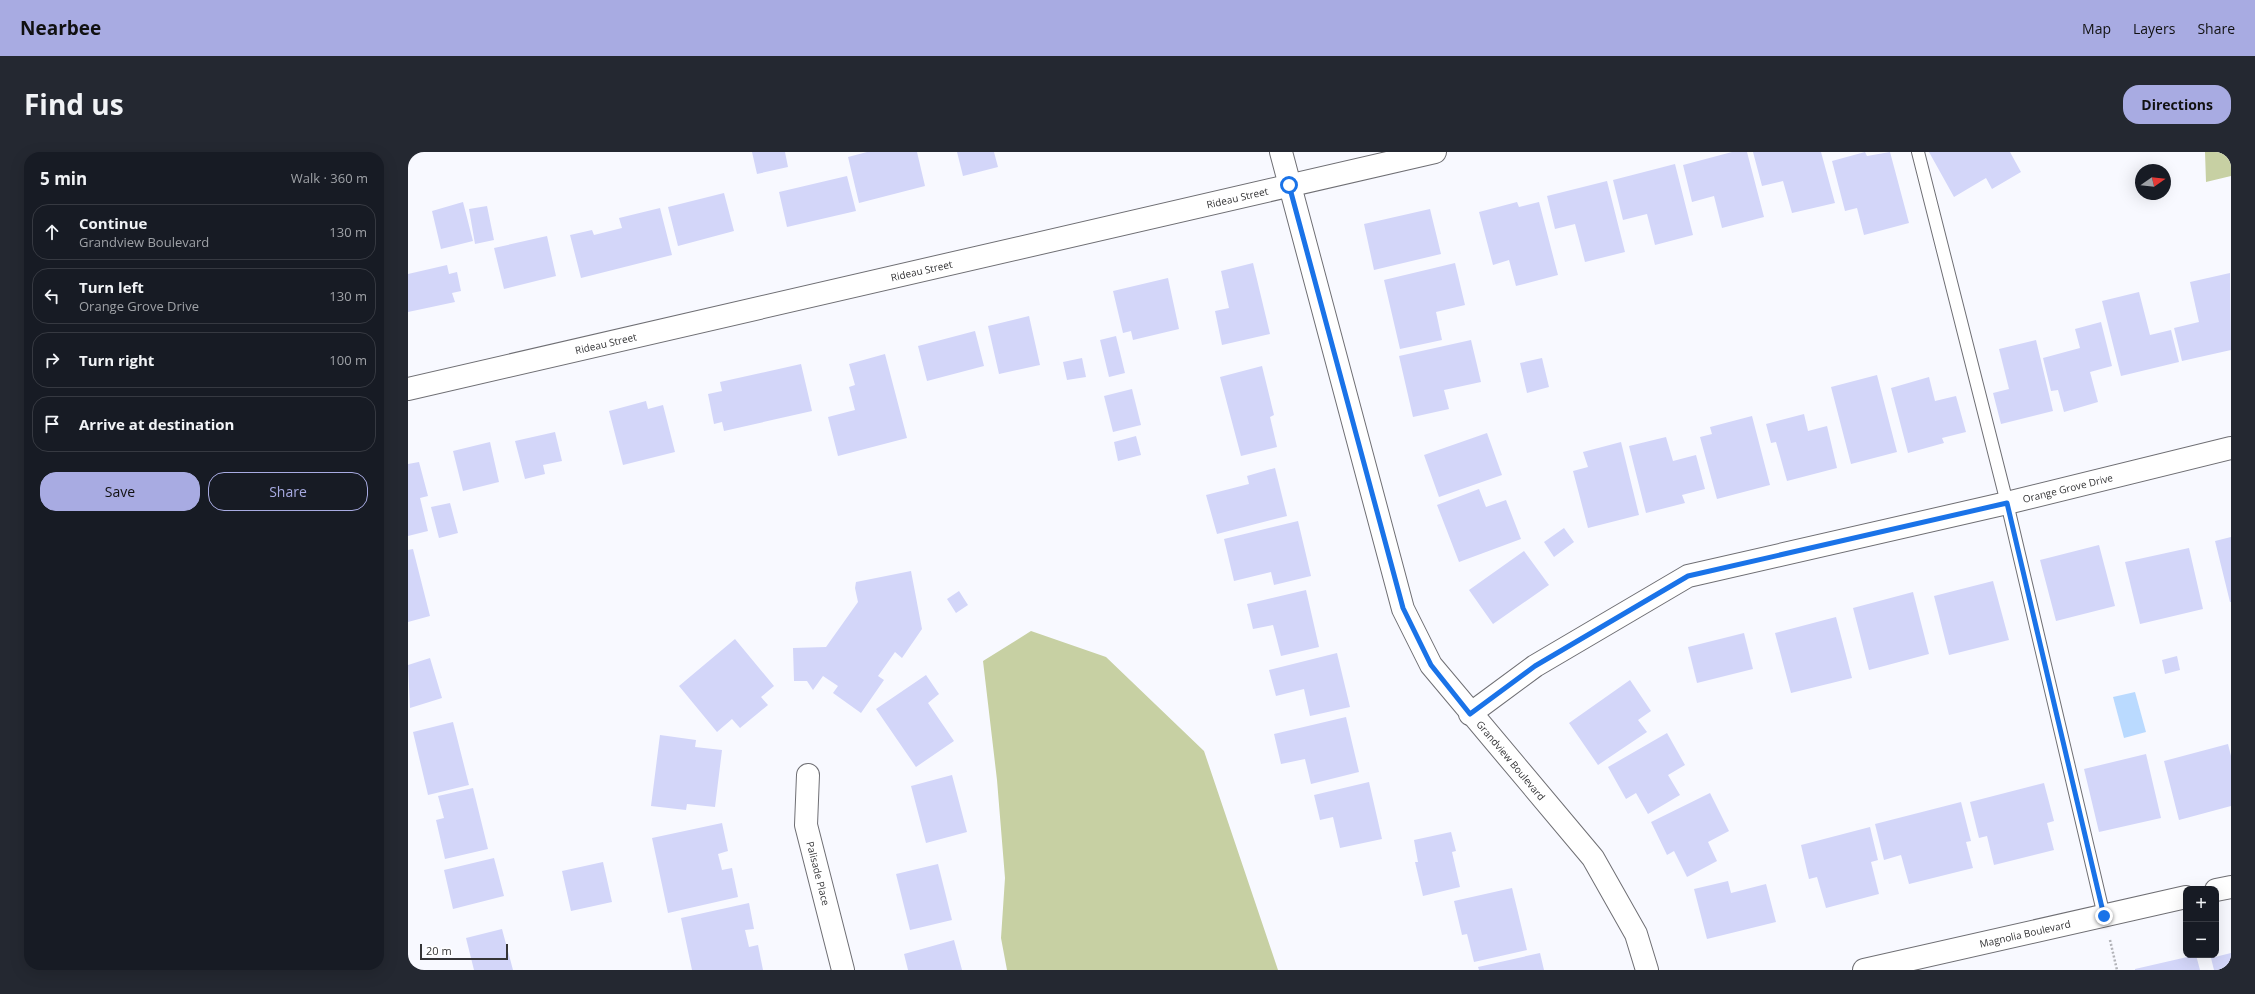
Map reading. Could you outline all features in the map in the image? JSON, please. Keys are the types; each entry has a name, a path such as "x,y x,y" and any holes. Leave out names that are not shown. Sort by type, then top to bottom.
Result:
{"street":[{"name":"Grandview Boulevard","path":"1281,152 1403,608 1431,665 1470,714 1593,858 1636,934 1647,970"},
{"name":"Rideau Street","path":"408,389 1434,152"},
{"name":"Orange Grove Drive","path":"1470,714 1535,666 1688,576 2007,503 2231,448"},
{"name":"Palisade Place","path":"808,775 806,825 843,970"},
{"path":"2219,889 2231,887"},
{"name":"Magnolia Boulevard","path":"1864,970 2183,898"}],"lane":[{"path":"1918,152 2007,503 2104,916"}],"green space":[{"path":"2205,152 2231,152 2231,176 2206,182"},
{"path":"1031,631 1106,657 1204,751 1278,970 1007,970 1001,938 1005,878 997,780 983,661"}],"water":[{"path":"2135,692 2146,732 2124,738 2113,697"}],"building":[{"path":"752,152 785,152 788,167 757,174"},
{"path":"867,152 917,152 925,186 859,203 848,157"},
{"path":"957,152 994,152 998,167 963,176"},
{"path":"1732,152 1747,152 1764,217 1722,228 1714,196 1692,202 1683,165"},
{"path":"1753,152 1821,152 1835,203 1792,213 1783,181 1762,186"},
{"path":"1865,152 1867,156 1890,152 1909,223 1864,235 1857,208 1845,211 1832,161"},
{"path":"1929,152 2010,152 2021,172 1992,189 1986,178 1954,197"},
{"path":"1675,164 1693,235 1655,245 1647,214 1623,220 1613,180"},
{"path":"847,176 856,211 787,227 779,192"},
{"path":"1607,181 1625,252 1585,262 1575,224 1555,229 1547,196"},
{"path":"724,193 734,231 678,246 668,207"},
{"path":"463,202 473,241 441,249 432,211"},
{"path":"1517,202 1519,207 1539,202 1558,275 1516,286 1509,260 1493,265 1479,212"},
{"path":"487,206 494,240 475,244 469,209"},
{"path":"660,208 672,255 581,278 570,235 592,230 594,235 622,228 619,218"},
{"path":"1430,209 1441,254 1374,270 1364,224"},
{"path":"547,236 556,276 504,289 494,248"},
{"path":"1253,263 1270,334 1222,345 1215,311 1229,308 1221,271"},
{"path":"1455,263 1465,305 1436,312 1442,340 1400,349 1384,280"},
{"path":"447,265 449,274 457,272 461,291 452,293 455,302 408,312 408,274"},
{"path":"2230,273 2231,350 2182,361 2174,328 2199,322 2190,282"},
{"path":"1168,278 1179,329 1133,340 1131,331 1123,333 1113,291"},
{"path":"2139,292 2150,335 2171,330 2179,362 2121,376 2102,301"},
{"path":"1029,316 1040,365 999,374 988,326"},
{"path":"2101,322 2112,366 2090,372 2098,402 2064,412 2058,390 2051,391 2043,358 2080,348 2075,329"},
{"path":"975,331 984,366 927,381 918,346"},
{"path":"1116,336 1125,373 1109,377 1100,340"},
{"path":"1471,340 1481,382 1444,390 1449,409 1413,417 1399,356"},
{"path":"2036,340 2053,411 2001,424 1993,393 2009,389 1999,349"},
{"path":"885,354 907,438 838,456 828,417 855,410 849,387 855,385 849,364"},
{"path":"1082,358 1086,377 1067,380 1063,362"},
{"path":"1542,358 1549,387 1527,393 1520,363"},
{"path":"801,364 812,411 724,431 722,422 714,424 708,394 722,391 720,382"},
{"path":"1262,366 1274,415 1270,417 1277,447 1241,456 1220,377"},
{"path":"1877,375 1897,452 1851,464 1831,387"},
{"path":"1929,377 1935,401 1956,396 1966,432 1942,438 1944,443 1908,453 1891,388"},
{"path":"1132,389 1141,425 1113,432 1104,396"},
{"path":"646,401 648,409 663,405 675,452 623,465 609,411"},
{"path":"1804,414 1808,431 1827,426 1837,468 1787,481 1776,442 1771,443 1766,424"},
{"path":"1752,416 1770,485 1717,499 1700,437 1712,434 1710,427"},
{"path":"555,432 562,461 543,465 545,474 525,479 515,441"},
{"path":"1487,433 1502,475 1439,497 1424,455"},
{"path":"1136,436 1141,455 1118,461 1114,442"},
{"path":"1666,437 1673,461 1696,455 1705,489 1682,495 1685,503 1646,513 1629,446"},
{"path":"490,442 499,482 463,491 453,451"},
{"path":"1621,442 1639,515 1588,528 1573,471 1588,467 1583,452"},
{"path":"419,462 428,496 420,498 428,531 408,536 408,464"},
{"path":"1275,468 1287,516 1217,534 1206,495 1249,484 1247,476"},
{"path":"1479,489 1486,507 1506,500 1521,539 1459,562 1437,505"},
{"path":"450,503 458,533 439,538 431,507"},
{"path":"1298,521 1311,576 1274,585 1271,572 1234,581 1224,539"},
{"path":"1564,528 1574,542 1554,557 1544,542"},
{"path":"2231,537 2231,602 2230,602 2215,541"},
{"path":"2099,545 2115,606 2056,621 2040,560"},
{"path":"2189,548 2203,609 2140,624 2125,562"},
{"path":"413,549 430,616 408,622 408,550"},
{"path":"1524,551 1549,585 1493,624 1469,590"},
{"path":"911,571 922,629 902,658 895,652 878,676 884,680 861,713 833,693 838,686 823,676 813,690 807,681 794,681 793,648 826,647 858,602 855,588 856,582"},
{"path":"1993,581 2009,640 1949,655 1934,596"},
{"path":"1306,590 1319,647 1281,656 1273,625 1253,629 1247,604"},
{"path":"959,591 968,605 956,613 947,599"},
{"path":"1913,592 1929,654 1869,670 1853,608"},
{"path":"1836,617 1852,678 1791,693 1775,633"},
{"path":"1744,633 1753,669 1697,683 1688,647"},
{"path":"735,639 774,686 761,697 768,705 740,728 732,719 717,732 679,686"},
{"path":"1337,653 1350,707 1310,716 1304,689 1276,696 1269,670"},
{"path":"2177,656 2180,670 2165,674 2162,660"},
{"path":"430,658 442,698 410,708 408,665"},
{"path":"926,675 939,694 928,703 954,741 916,767 876,709"},
{"path":"1630,680 1651,711 1638,720 1647,732 1598,765 1569,723"},
{"path":"1346,717 1359,772 1311,784 1305,759 1281,764 1274,734"},
{"path":"453,722 469,785 428,795 413,732"},
{"path":"1667,733 1685,765 1668,775 1680,795 1648,814 1636,793 1626,799 1608,767"},
{"path":"660,735 696,740 695,747 722,750 715,807 687,804 686,810 651,806"},
{"path":"2228,744 2231,756 2231,806 2179,820 2164,761"},
{"path":"2146,754 2161,818 2099,832 2084,769"},
{"path":"952,775 967,832 926,843 911,786"},
{"path":"1369,782 1382,839 1340,848 1333,817 1320,820 1314,795"},
{"path":"2044,783 2054,821 2047,823 2054,850 1994,865 1987,836 1979,838 1970,802"},
{"path":"473,788 488,849 445,859 436,820 444,818 438,796"},
{"path":"1710,793 1729,831 1708,842 1717,861 1687,877 1674,851 1667,855 1651,822"},
{"path":"1961,802 1971,841 1966,842 1973,868 1909,884 1901,855 1884,860 1875,824"},
{"path":"722,823 728,851 718,854 722,870 732,868 738,897 668,913 652,838"},
{"path":"1870,827 1878,860 1871,862 1879,894 1826,908 1817,877 1809,879 1801,845"},
{"path":"1451,832 1456,851 1452,852 1460,887 1423,896 1415,862 1418,862 1414,840"},
{"path":"494,858 504,896 453,909 444,870"},
{"path":"603,862 612,902 571,911 562,871"},
{"path":"938,864 952,920 910,930 896,874"},
{"path":"1728,881 1731,893 1766,884 1776,922 1707,939 1694,889"},
{"path":"1512,888 1527,950 1474,962 1467,934 1462,935 1454,901"},
{"path":"749,903 754,929 745,930 749,947 758,945 763,970 692,970 681,918"},
{"path":"502,929 513,970 474,970 466,938"},
{"path":"954,940 962,970 908,970 904,954"},
{"path":"1540,953 1544,970 1479,970 1478,967"},
{"path":"2231,953 2231,970 2214,970 2211,958 2219,958 2219,956"},
{"path":"2183,958 2197,958 2200,970 2135,970"}],"route":[{"path":"1289,185 1403,608 1431,665 1470,714 1535,666 1688,576 2007,503 2104,916"}]}
